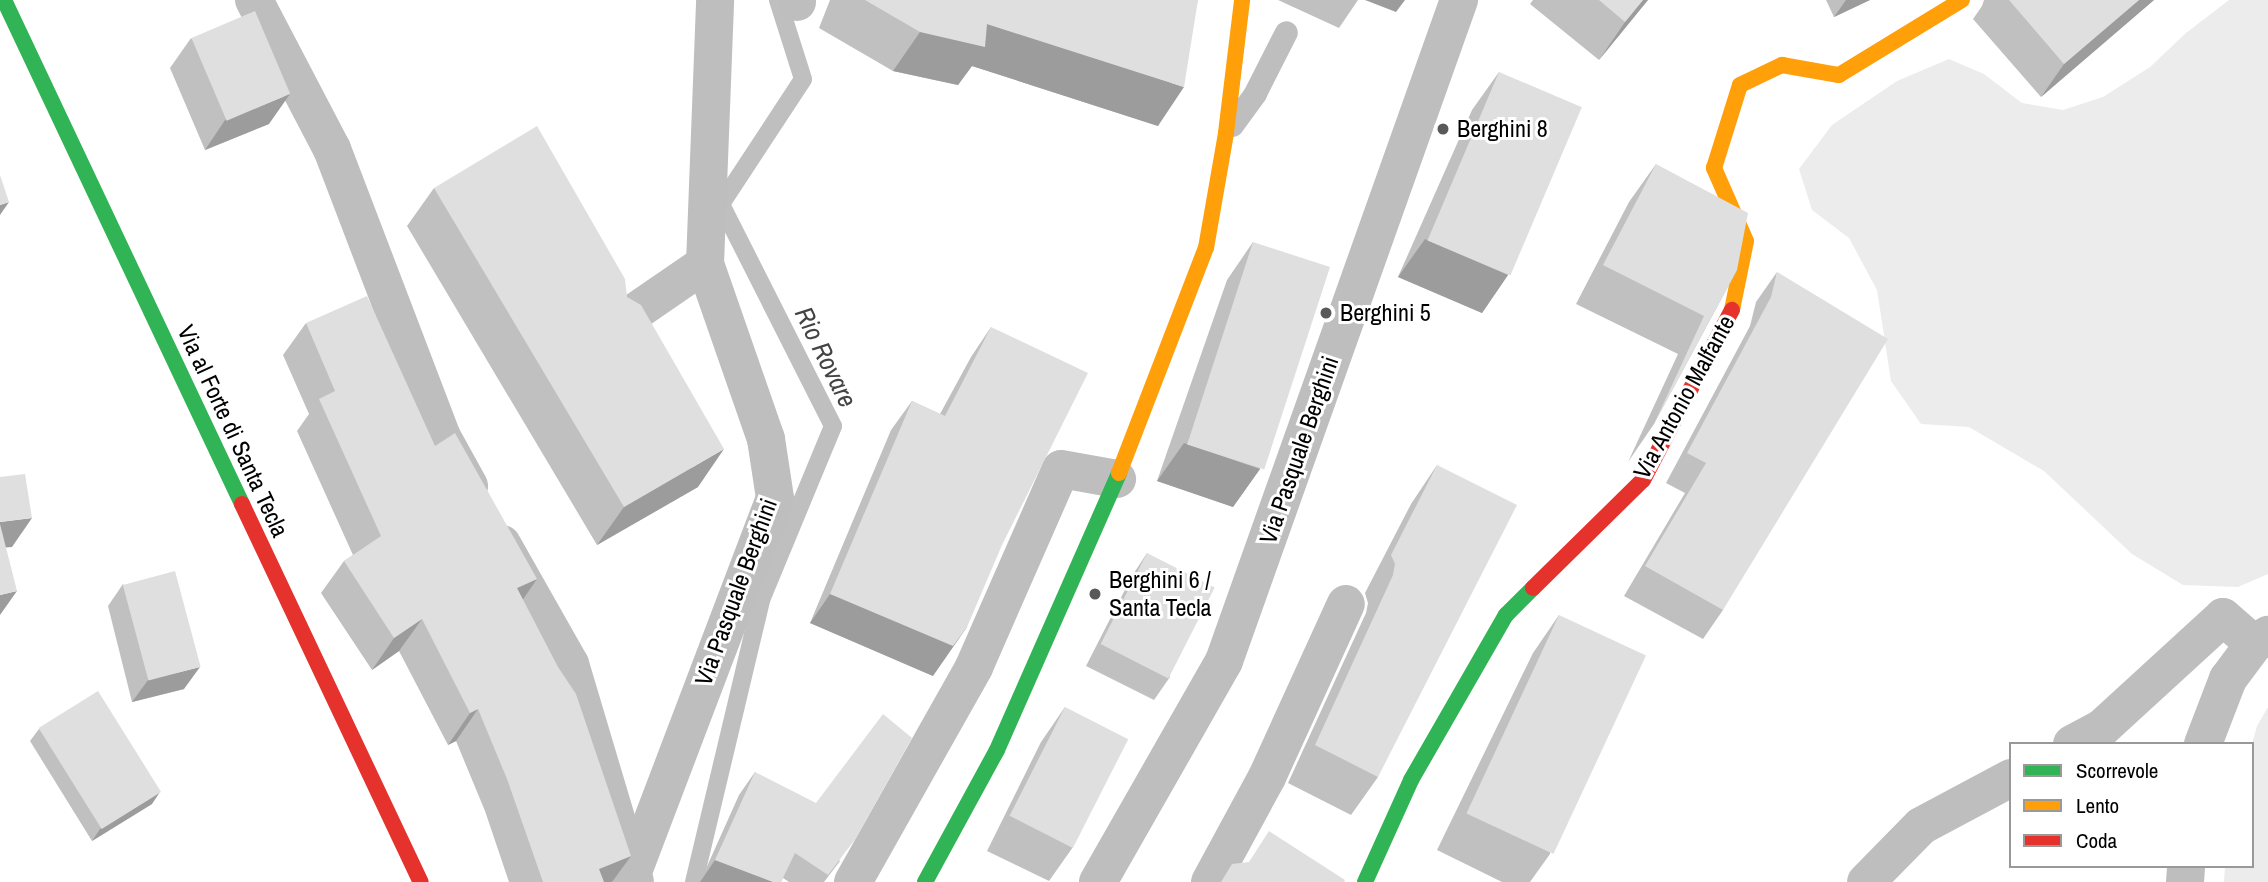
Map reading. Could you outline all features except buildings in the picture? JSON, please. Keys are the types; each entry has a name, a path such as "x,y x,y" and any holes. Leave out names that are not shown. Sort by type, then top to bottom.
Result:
{"street":[{"name":"Via al Forte di Santa Tecla","path":"4,0 421,882"},
{"path":"254,0 332,149 442,437 570,664 633,880"},
{"name":"Via Pasquale Berghini","path":"633,880 775,498 766,439 705,264 715,0"},
{"path":"925,882 997,750 1117,479 1206,248 1226,133 1242,0"},
{"name":"Via Pasquale Berghini","path":"1098,882 1224,661 1459,0"},
{"name":"Via Antonio Malfante","path":"1365,882 1412,780 1506,615 1643,480 1731,316 1746,241 1714,168 1740,85 1782,65 1839,75 1962,0"},
{"path":"619,323 705,264"},
{"path":"853,882 974,667 1061,469 1117,479"},
{"path":"1210,882 1267,777 1346,604"},
{"path":"2076,742 2102,727 2224,617 2261,639 2228,679 2204,742"},
{"path":"1866,882 1921,826 2009,779"}],"lane":[{"path":"1226,133 1255,93 1286,32"}],"shaded area":[{"path":"2229,0 2268,0 2268,574 2238,587 2183,585 2132,554 2044,471 1969,427 1921,424 1891,381 1877,290 1849,238 1812,210 1799,169 1832,125 1897,81 1949,59 1984,74 2022,103 2063,110 2103,97 2150,67 2186,33"},
{"path":"2268,707 2268,882 2224,882 2225,868 2254,868 2253,742 2257,726"}],"waterway":[{"name":"Rio Rovare","path":"694,882 761,600 833,426 721,204 803,79 778,0"}],"traffic: fast":[{"path":"4,0 242,504"},
{"path":"925,882 997,750 1119,473"},
{"path":"1365,882 1411,780 1506,615 1533,588"}],"traffic: slow":[{"path":"1119,473 1206,248 1226,133 1242,0"},
{"path":"1732,310 1746,241 1714,168 1740,85 1782,65 1839,75 1962,0"}],"traffic: jam":[{"path":"1533,588 1643,480 1732,310"},
{"path":"242,504 421,882"}],"place":[{"name":"Berghini 8","path":"1443,129"},
{"name":"Berghini 5","path":"1326,313"},
{"name":"Berghini 6 / Santa Tecla","path":"1095,594"}]}
